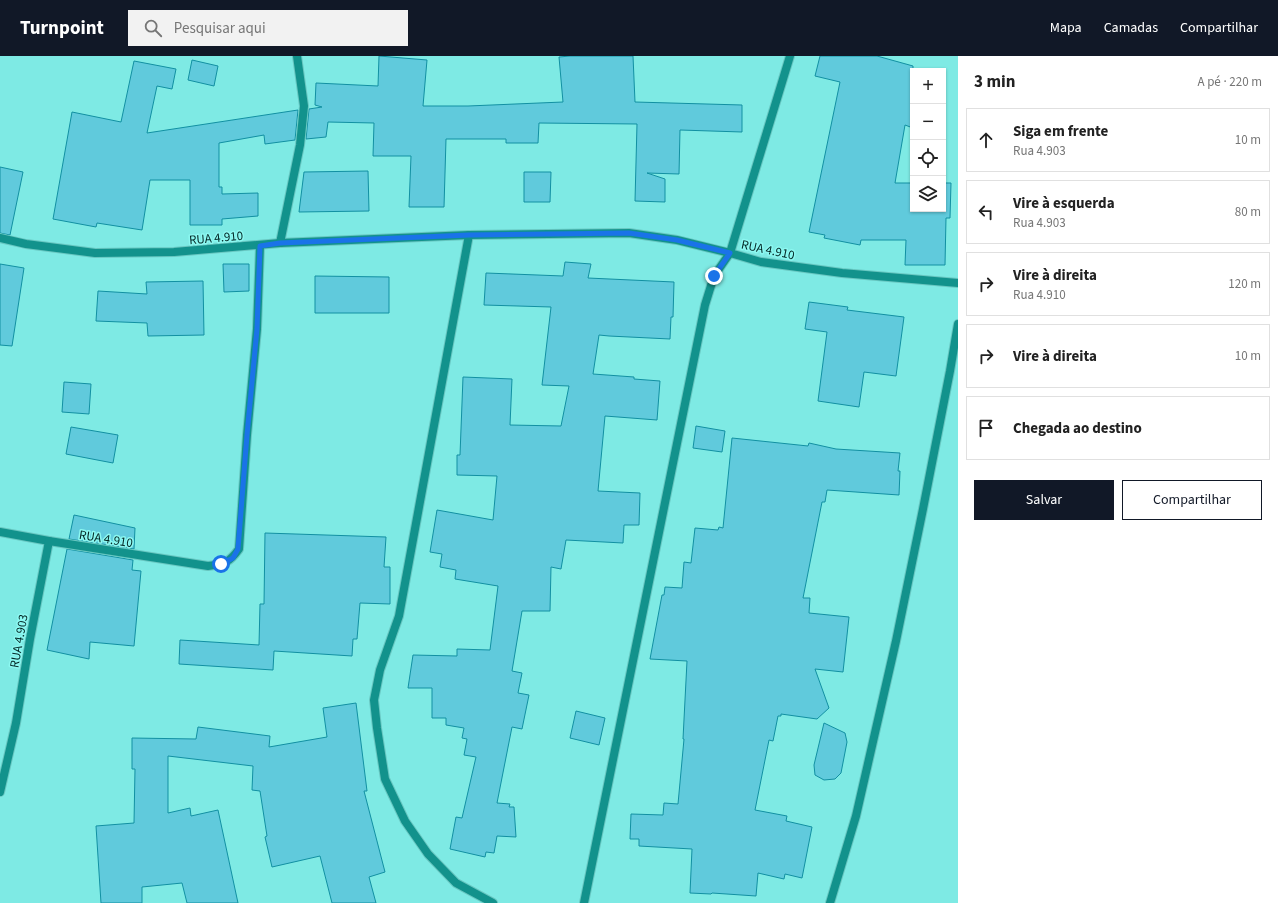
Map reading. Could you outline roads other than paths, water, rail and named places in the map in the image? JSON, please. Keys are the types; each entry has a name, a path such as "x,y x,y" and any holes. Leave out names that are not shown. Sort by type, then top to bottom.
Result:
{"street":[{"path":"280,243 300,145 304,106 297,56"},
{"path":"584,903 705,305 714,276 730,253 790,56"},
{"name":"RUA 4.910","path":"0,238 26,244 95,253 174,252 260,246 280,243 469,235 629,233 677,240 761,262 842,273 958,283"},
{"path":"469,235 399,616 380,670 374,700 385,779 405,821 428,854 456,883 493,903"},
{"name":"RUA 4.910","path":"0,532 208,566 221,564 233,558 238,549 257,329 260,246"},
{"path":"830,903 856,816 896,641 925,501 958,324"},
{"name":"RUA 4.903","path":"0,792 16,723 48,541"}]}
